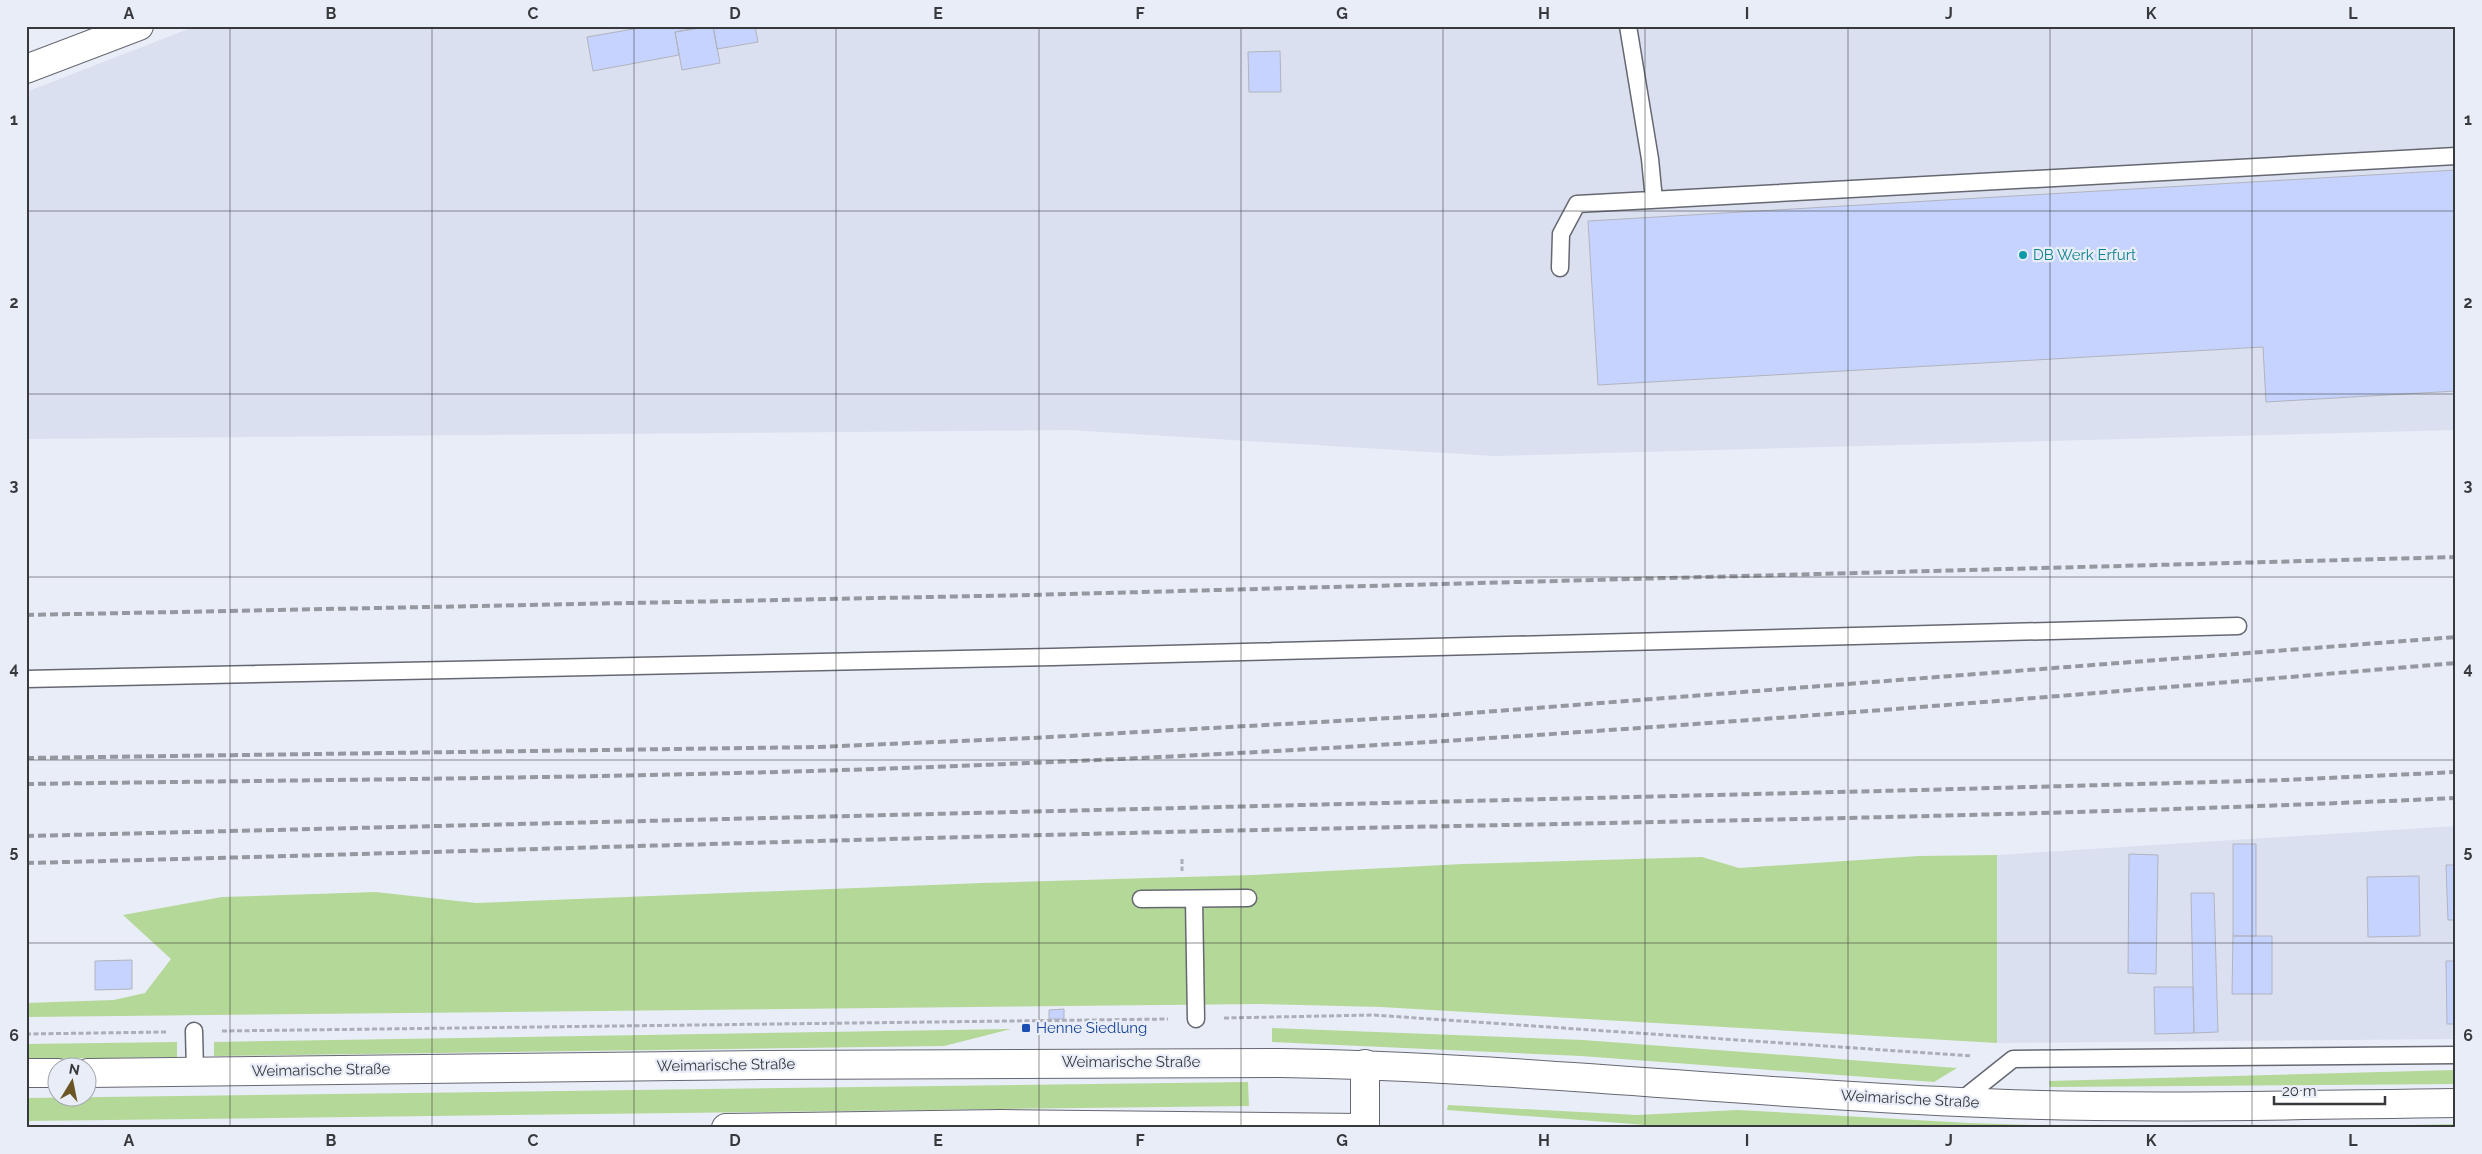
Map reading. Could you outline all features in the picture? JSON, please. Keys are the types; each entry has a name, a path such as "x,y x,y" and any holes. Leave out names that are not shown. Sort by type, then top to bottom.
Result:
{"main road":[{"path":"26,70 138,26"},
{"name":"Weimarische Straße","path":"98,1072 1065,1062 1365,1064 1959,1102 2148,1106 2456,1103"},
{"path":"1365,1064 1365,1128"},
{"path":"26,1073 48,1073"},
{"path":"726,1128 1001,1124 1361,1128"}],"lane":[{"path":"1628,26 1650,159 1654,200"},
{"path":"1560,268 1561,234 1577,204 2456,156"},
{"path":"26,679 1043,657 2238,626"},
{"path":"1141,899 1248,898"},
{"path":"1194,899 1196,1019"},
{"path":"194,1031 196,1071"},
{"path":"1959,1102 2014,1059 2456,1055"}],"path":[{"path":"26,1034 1196,1019 1373,1015 2014,1059"}],"shaded area":[{"path":"196,26 2456,26 2456,430 1494,456 1069,430 26,439 26,92"},
{"path":"2456,826 2456,1039 1997,1043 1997,855"}],"green space":[{"path":"1997,855 1997,1043 1381,1007 1258,1004 26,1017 26,1003 114,1000 145,993 171,959 123,915 222,897 375,892 476,903 982,883 1252,875 1463,864 1702,857 1739,868 1919,856"},
{"path":"1272,1028 1583,1040 1957,1068 1934,1082 1581,1056 1272,1042"},
{"path":"1011,1029 944,1046 214,1056 214,1042"},
{"path":"177,1042 177,1057 98,1058 98,1056 48,1056 48,1059 26,1059 26,1044"},
{"path":"2456,1070 2456,1084 2050,1087 2049,1081"},
{"path":"1248,1082 1249,1106 26,1121 26,1098 48,1098 48,1106 98,1106 98,1097"},
{"path":"1448,1105 1637,1115 1738,1110 1969,1123 2125,1128 1686,1128 1447,1110"},
{"path":"2456,1124 2456,1128 2273,1128"}],"building":[{"path":"651,26 707,26 675,32 679,55 593,71 587,37"},
{"path":"713,26 720,63 682,70 675,32"},
{"path":"713,26 755,26 758,42 717,49"},
{"path":"1280,51 1281,92 1249,92 1248,52"},
{"name":"DB Werk Erfurt","path":"2456,170 2456,391 2266,402 2263,347 1598,385 1588,221"},
{"path":"2233,844 2256,844 2256,936 2233,936"},
{"path":"2129,854 2158,855 2156,974 2128,973"},
{"path":"2446,865 2456,865 2456,920 2448,920"},
{"path":"2419,876 2420,936 2368,937 2367,877"},
{"path":"2191,893 2214,893 2218,1032 2194,1033"},
{"path":"2233,936 2272,936 2272,994 2232,994"},
{"path":"132,960 132,989 95,990 95,961"},
{"path":"2446,961 2456,961 2456,1024 2447,1024"},
{"path":"2154,987 2193,987 2194,1033 2155,1034"},
{"path":"1064,1009 1064,1019 1049,1019 1049,1010"}],"railway":[{"path":"26,615 1030,595 2456,557"},
{"path":"26,758 817,747 1032,738 1445,715 2456,637"},
{"path":"26,784 778,772 1207,755 1386,745 1743,720 2100,693 2456,663"},
{"path":"26,836 1920,790 2285,780 2456,772"},
{"path":"26,863 1211,831 2145,810 2456,798"}],"place":[{"name":"DB Werk Erfurt","path":"2023,255"},
{"name":"Henne Siedlung","path":"1026,1028"}]}
